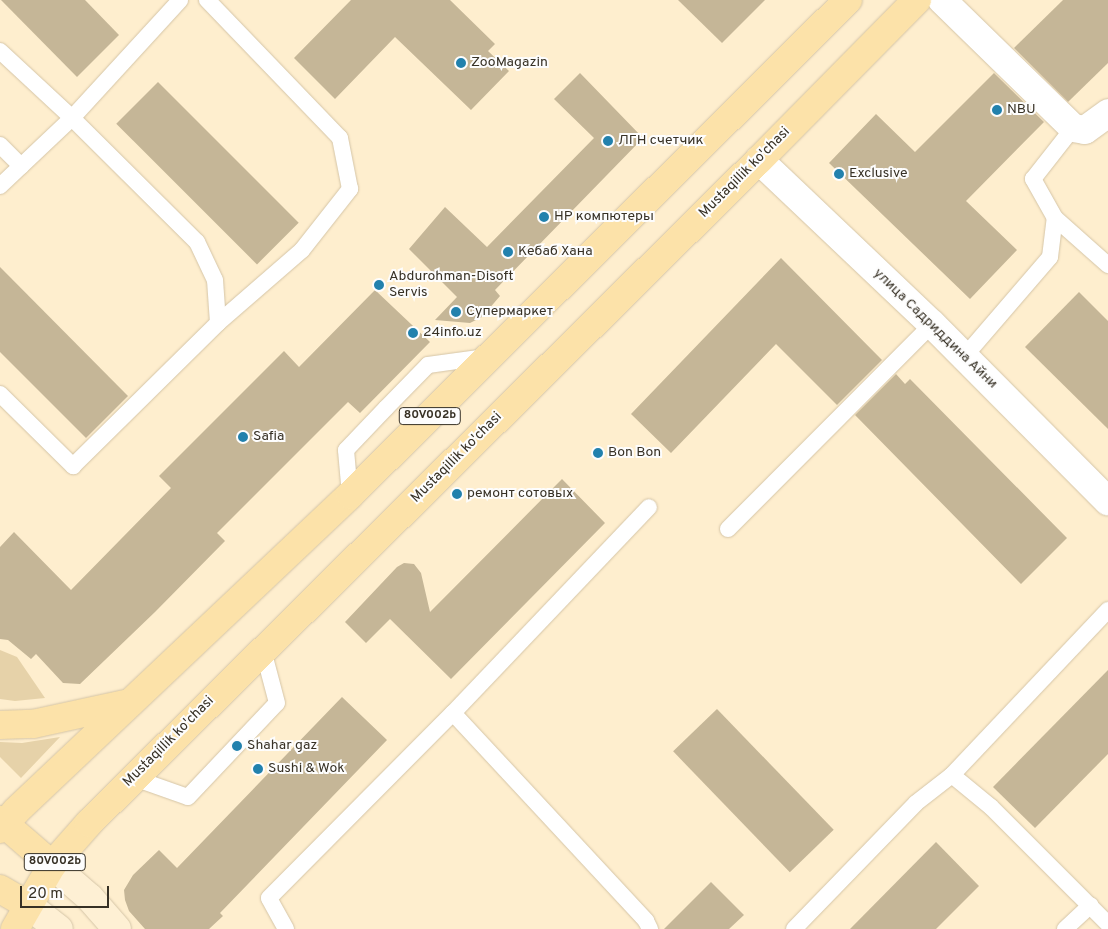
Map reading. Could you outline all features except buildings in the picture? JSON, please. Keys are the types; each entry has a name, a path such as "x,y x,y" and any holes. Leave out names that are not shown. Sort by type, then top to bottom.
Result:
{"main road":[{"name":"80V002b","path":"1,824 350,495 848,0"},
{"name":"Mustaqillik ko'chasi","path":"15,929 52,865 88,823 759,160 917,0"},
{"path":"0,725 33,724 130,703"},
{"path":"1,824 90,898 117,929"},
{"path":"0,889 28,905 59,929"}],"street":[{"path":"942,0 1073,128 1085,130 1108,113"},
{"name":"улица Садриддина Айни","path":"759,160 932,324 1108,501"}],"lane":[{"path":"0,186 72,118 180,0"},
{"path":"0,394 73,466 218,323 302,250 350,189 340,138 206,0"},
{"path":"0,51 72,118 197,242 215,280 218,323"},
{"path":"1073,128 1033,179 1055,218 1108,265"},
{"path":"0,145 21,166"},
{"path":"964,356 1050,257 1055,218"},
{"path":"728,529 932,324"},
{"path":"350,495 346,450 428,365 491,356"},
{"path":"286,929 269,898 453,713 649,507"},
{"path":"794,929 916,803 952,775 1108,610"},
{"path":"134,778 188,797 277,703 263,650"},
{"path":"453,713 646,921 650,929"},
{"path":"952,775 991,807 1108,924"},
{"path":"1065,929 1091,905"}],"shaded area":[{"path":"0,650 17,657 45,698 15,701 0,699"},
{"path":"60,737 21,778 0,757 0,742 22,743"}],"place":[{"name":"ZooMagazin","path":"461,63"},
{"name":"NBU","path":"997,110"},
{"name":"ЛГН счетчик","path":"608,141"},
{"name":"Exclusive","path":"839,174"},
{"name":"HP компютеры","path":"544,217"},
{"name":"Кебаб Хана","path":"508,252"},
{"name":"Abdurohman-Disoft Servis","path":"379,285"},
{"name":"Супермаркет","path":"456,312"},
{"name":"24info.uz","path":"413,333"},
{"name":"Safia","path":"243,437"},
{"name":"Bon Bon","path":"598,453"},
{"name":"ремонт сотовых","path":"457,494"},
{"name":"Shahar gaz","path":"237,746"},
{"name":"Sushi & Wok","path":"258,769"}]}
